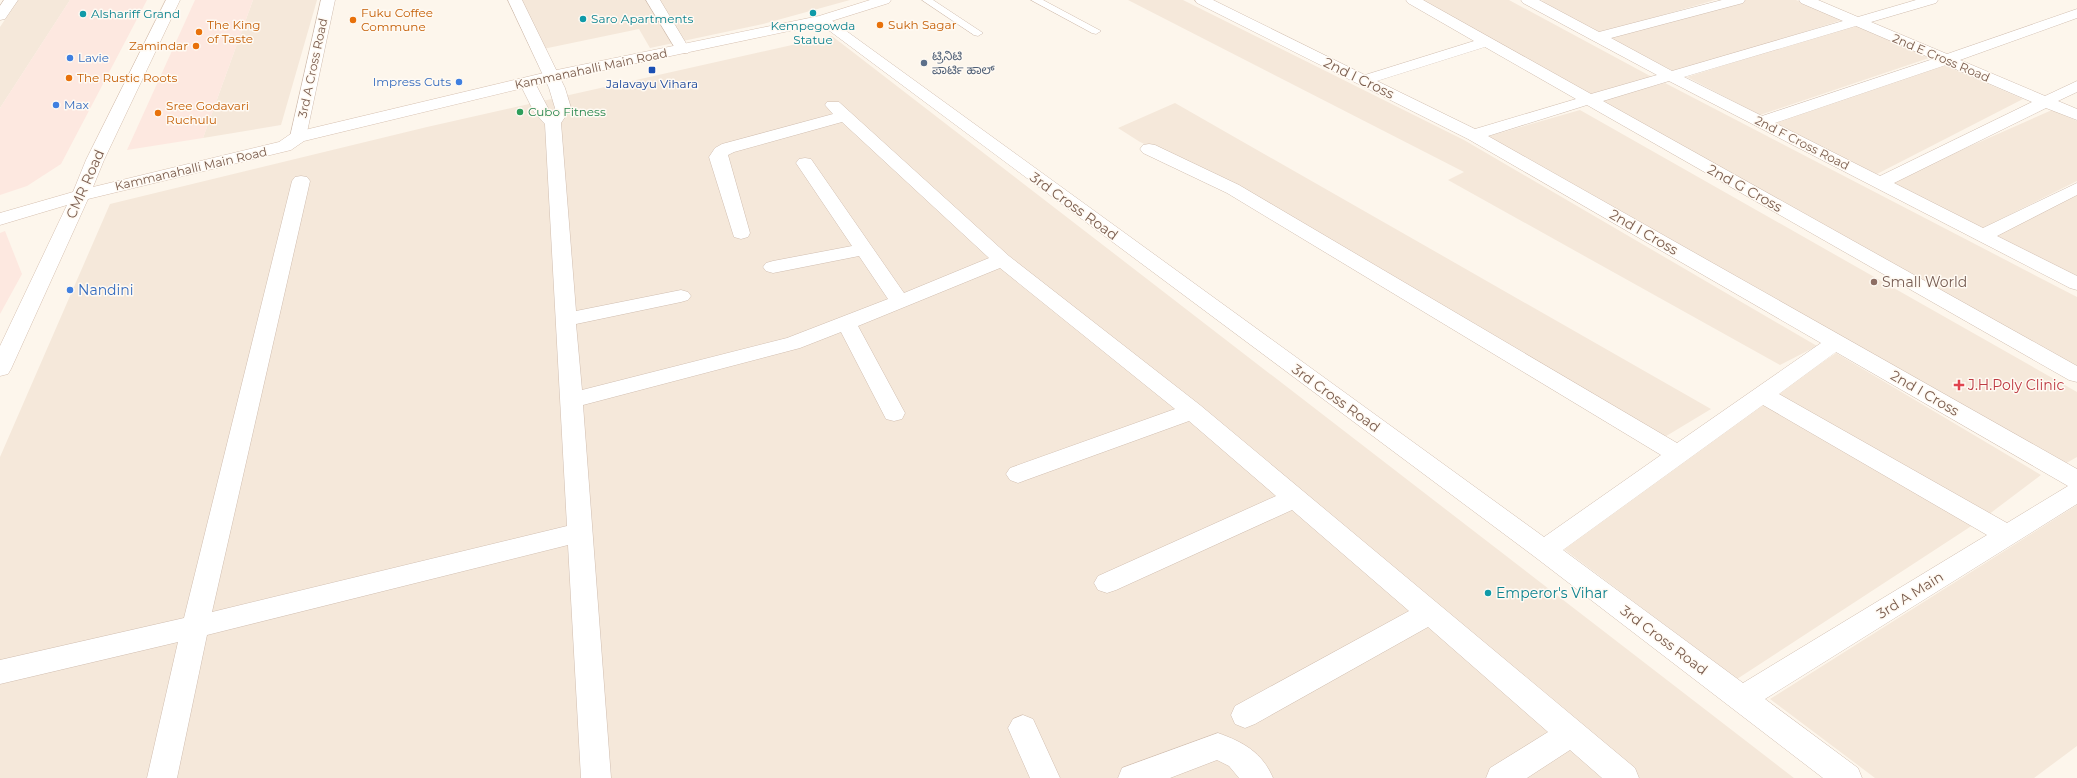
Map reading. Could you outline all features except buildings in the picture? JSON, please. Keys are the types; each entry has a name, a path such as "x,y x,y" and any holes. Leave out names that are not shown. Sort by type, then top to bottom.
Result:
{"street":[{"path":"0,16 11,0"},
{"name":"CMR Road","path":"0,369 8,339 84,187 95,160 173,0"},
{"name":"3rd A Cross Road","path":"298,137 328,0"},
{"path":"515,0 552,76 563,108 553,123 596,778"},
{"path":"653,0 684,50"},
{"name":"Kammanahalli Main Road","path":"84,187 285,146 298,137 552,76 684,50 822,20 884,0"},
{"name":"2nd I Cross","path":"1202,0 1474,135 2077,480"},
{"name":"2nd G Cross","path":"1413,0 2077,375"},
{"name":"2nd F Cross Road","path":"1528,0 1671,76 2077,284"},
{"path":"1598,37 1738,0"},
{"name":"2nd E Cross Road","path":"1806,0 2077,115"},
{"path":"1474,135 1588,100 1931,0"},
{"path":"1761,122 1946,60 2077,12"},
{"name":"3rd Cross Road","path":"822,20 1544,550 1743,698 1847,778"},
{"path":"1364,80 1485,42"},
{"path":"527,82 542,112 553,123"},
{"path":"1880,183 2043,101 2077,86"},
{"path":"741,233 722,176 718,158 721,152 734,146 838,110 1002,260 1192,411 1296,498 1570,734 1624,778"},
{"path":"1149,149 1233,189 1677,454"},
{"path":"806,163 900,302"},
{"path":"162,778 195,627 300,181"},
{"path":"0,206 84,187"},
{"path":"0,219 84,187"},
{"path":"1982,236 2077,188"},
{"path":"773,267 865,249"},
{"path":"572,400 793,344 1002,260"},
{"path":"567,319 681,296"},
{"path":"846,323 894,413"},
{"path":"1544,550 1836,342"},
{"path":"1762,394 2008,535"},
{"path":"1018,474 1192,411"},
{"name":"3rd A Main","path":"1743,698 2077,492"},
{"path":"1107,583 1296,498"},
{"path":"0,672 195,627 580,532"},
{"path":"1245,715 1430,613"},
{"path":"1023,728 1045,778"},
{"path":"1501,778 1570,734"},
{"path":"1132,778 1218,746 1239,756 1258,778"}],"lane":[{"path":"927,0 978,33"},
{"path":"1036,0 1096,31"}],"shaded area":[{"path":"18,0 70,0 0,108 0,27"},
{"path":"70,0 147,0 61,164 27,186 0,195 0,108"},
{"path":"195,0 253,0 203,138 127,150"},
{"path":"253,0 317,0 281,125 203,138"},
{"path":"519,0 850,0 763,24 650,48 639,29 543,49"},
{"path":"1128,0 1183,0 1464,140 1817,346 1780,365 1448,180 1464,172"},
{"path":"1418,0 1509,0 1652,77 1586,97"},
{"path":"1715,0 1600,33 1540,1"},
{"path":"1743,0 1796,0 1842,20 1675,72 1610,38"},
{"path":"1854,25 1929,58 1760,115 1687,77"},
{"path":"832,36 1794,778 0,778 0,457 110,204 427,127"},
{"path":"1944,65 2023,99 1875,175 1773,123"},
{"path":"1665,83 2077,297 2077,370 1598,101"},
{"path":"1175,103 1711,409 1663,438 1242,187 1140,142 1118,128"},
{"path":"1580,110 2077,392 2077,457 2063,465 1486,137"},
{"path":"2052,110 2077,121 2077,181 1981,229 1889,182"},
{"path":"2077,195 2077,277 1995,235"},
{"path":"5,231 22,274 0,314 0,233"},
{"path":"1836,353 2041,475 1984,518 1773,396"},
{"path":"1765,400 1976,523 1737,679 1561,547"},
{"path":"2077,505 2077,746 2034,778 1875,778 1770,699"}],"place":[{"name":"Kempegowda Statue","path":"813,13"},
{"name":"Alshariff Grand","path":"83,14"},
{"name":"Saro Apartments","path":"583,19"},
{"name":"Fuku Coffee Commune","path":"353,20"},
{"name":"Sukh Sagar","path":"880,25"},
{"name":"The King of Taste","path":"199,32"},
{"name":"Zamindar","path":"196,46"},
{"name":"Lavie","path":"70,58"},
{"name":"ಟ್ರಿನಿಟಿ ಪಾರ್ಟಿ ಹಾಲ್","path":"924,63"},
{"name":"Jalavayu Vihara","path":"652,70"},
{"name":"The Rustic Roots","path":"69,78"},
{"name":"Impress Cuts","path":"459,82"},
{"name":"Max","path":"56,105"},
{"name":"Cubo Fitness","path":"520,112"},
{"name":"Sree Godavari Ruchulu","path":"158,113"},
{"name":"Small World","path":"1874,282"},
{"name":"Nandini","path":"70,290"},
{"name":"J.H.Poly Clinic","path":"1959,385"},
{"name":"Emperor's Vihar","path":"1488,593"}]}
